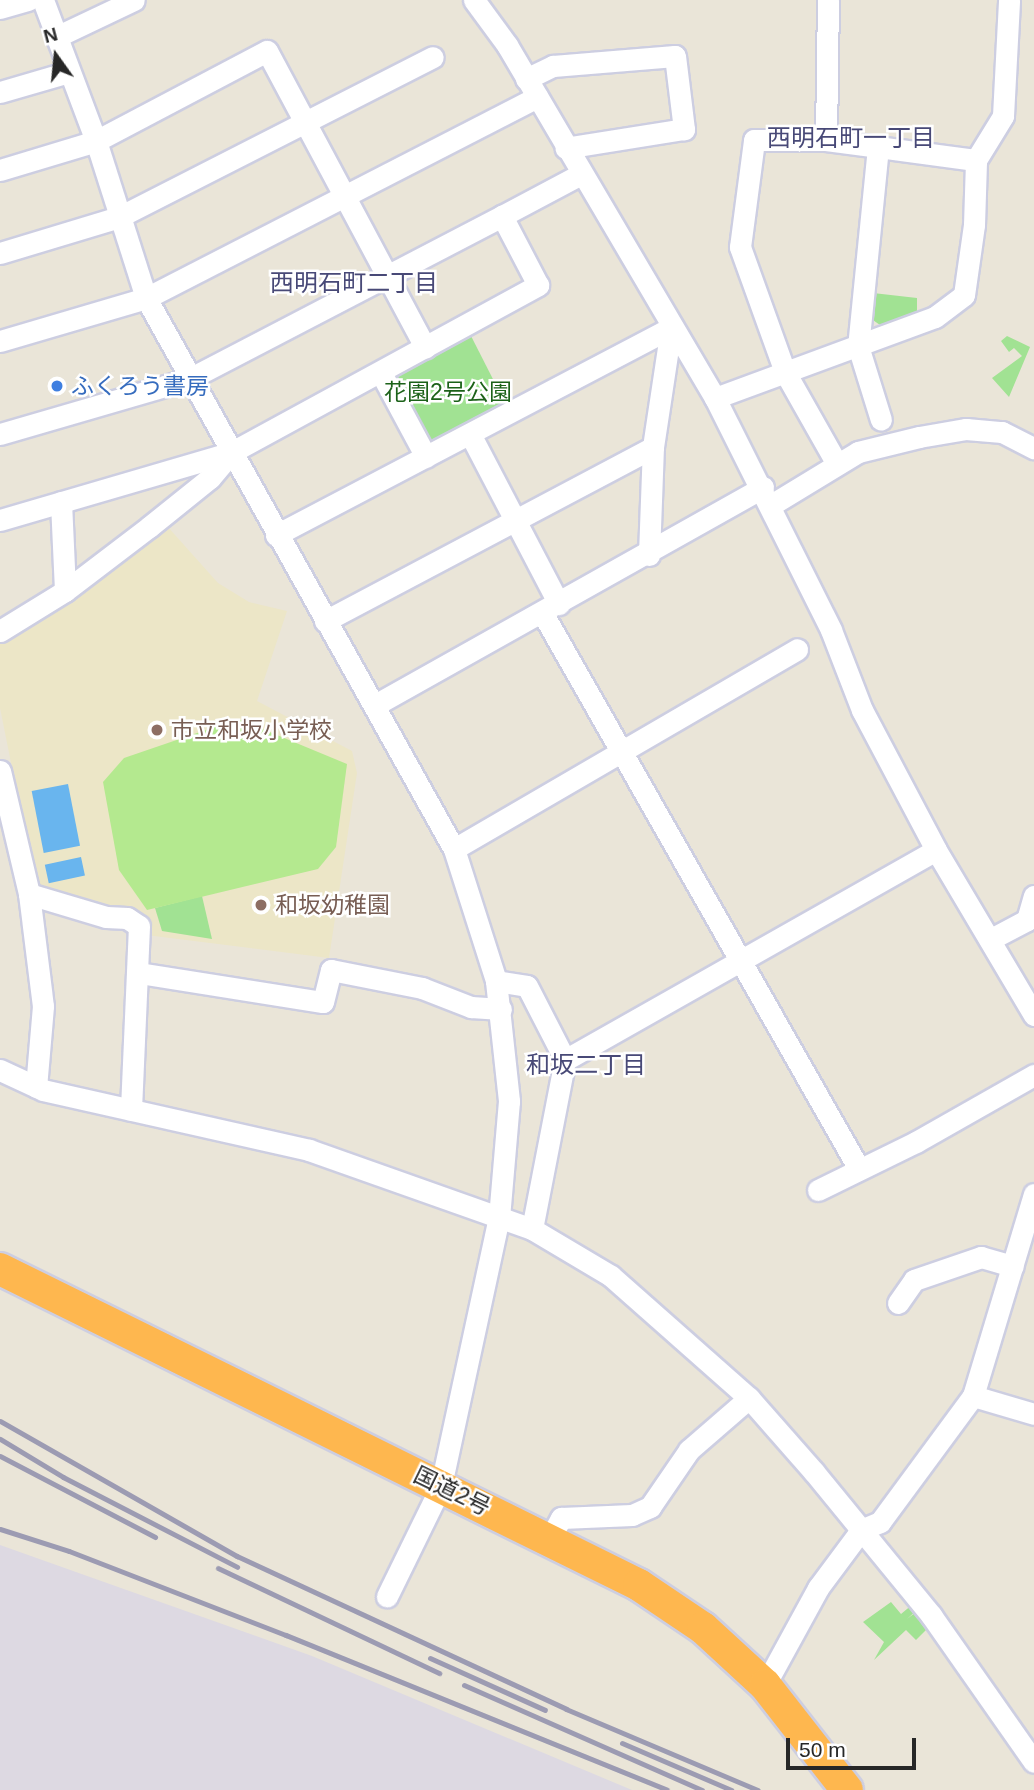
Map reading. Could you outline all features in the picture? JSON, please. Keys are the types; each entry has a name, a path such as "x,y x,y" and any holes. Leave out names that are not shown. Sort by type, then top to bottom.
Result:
{"highway":[{"name":"国道2号","path":"0,1269 551,1538 639,1586 703,1628 765,1685 844,1785"}],"street":[{"path":"0,8 29,0"},
{"path":"43,0 96,141 146,298 324,621 375,705 454,849 496,981 509,1101 499,1217 441,1486 387,1596"},
{"path":"56,37 134,0"},
{"path":"474,0 532,88 671,328 715,398 767,496 831,630 862,710 936,850 1034,1014"},
{"path":"826,141 828,0"},
{"path":"715,398 935,317 964,295 974,225 976,160 1003,116 1009,0"},
{"path":"0,170 96,141 267,51 425,347"},
{"path":"0,341 146,298 347,198 532,88 553,66 675,56 684,130 566,148"},
{"path":"0,253 119,217 433,57"},
{"path":"0,92 69,72"},
{"path":"837,464 785,372 740,247 754,140 826,141 976,160"},
{"path":"878,147 858,346 881,420"},
{"path":"0,434 189,379 389,278 581,174"},
{"path":"0,520 232,452 538,285 502,216"},
{"path":"276,535 671,328"},
{"path":"649,555 653,447 671,328"},
{"path":"381,373 426,457"},
{"path":"375,705 649,555 858,452 966,429 1002,432 1034,448"},
{"path":"470,434 513,518 551,609 623,750 744,960 859,1169"},
{"path":"324,621 513,518 653,447"},
{"path":"0,631 65,591 210,478 232,452"},
{"path":"61,502 65,591"},
{"path":"454,849 797,649"},
{"path":"0,772 29,894 43,1006 36,1087"},
{"path":"565,1060 936,850"},
{"path":"29,894 133,922 139,926 131,1110"},
{"path":"991,939 1027,920 1034,896"},
{"path":"139,973 323,1002 331,970 422,988 471,1007 501,1009"},
{"path":"496,981 527,985 565,1060 532,1229"},
{"path":"0,1070 36,1087 309,1150 532,1229 611,1276 749,1398 931,1615 1034,1762"},
{"path":"818,1190 1034,1075"},
{"path":"765,1685 818,1588 861,1530 880,1522 973,1396 1034,1194"},
{"path":"898,1303 914,1280 981,1257 1013,1266"},
{"path":"973,1396 1034,1414"},
{"path":"551,1538 561,1518 632,1515 650,1507 689,1450 749,1398"}],"shaded area":[{"name":"市立和坂小学校","path":"167,526 218,583 249,602 287,611 257,701 352,751 357,773 329,958 146,935 104,909 36,887 0,708 0,643"},
{"path":"0,1545 312,1656 632,1790 0,1790"}],"green space":[{"path":"873,293 917,298 917,315 880,325 870,318"},
{"name":"花園2号公園","path":"470,334 507,406 427,447 390,375"},
{"path":"1007,336 1030,347 1009,397 992,378 1022,356 1014,348 1009,352 1001,341"},
{"path":"238,719 347,764 336,847 318,869 147,910 119,870 103,782 124,758"},
{"path":"202,896 212,939 162,931 155,908"},
{"path":"891,1602 901,1614 913,1604 918,1609 907,1619 920,1609 932,1624 916,1640 906,1630 874,1660 884,1642 863,1622"}],"water":[{"path":"68,784 80,846 44,853 32,791"},
{"path":"81,857 85,876 49,883 45,865"}],"railway":[{"path":"0,1421 237,1556 566,1709 758,1790"},
{"path":"0,1439 63,1477 237,1567"},
{"path":"0,1456 155,1537"},
{"path":"0,1529 69,1551 286,1635 667,1790"},
{"path":"218,1568 439,1673"},
{"path":"430,1658 545,1710"},
{"path":"464,1685 702,1790"},
{"path":"622,1743 731,1790"}],"place":[{"name":"ふくろう書房","path":"57,386"},
{"name":"市立和坂小学校","path":"157,730"},
{"name":"和坂幼稚園","path":"261,905"}],"district":[{"name":"西明石町一丁目","path":"851,138"},
{"name":"西明石町二丁目","path":"354,283"},
{"name":"和坂二丁目","path":"586,1065"}]}
